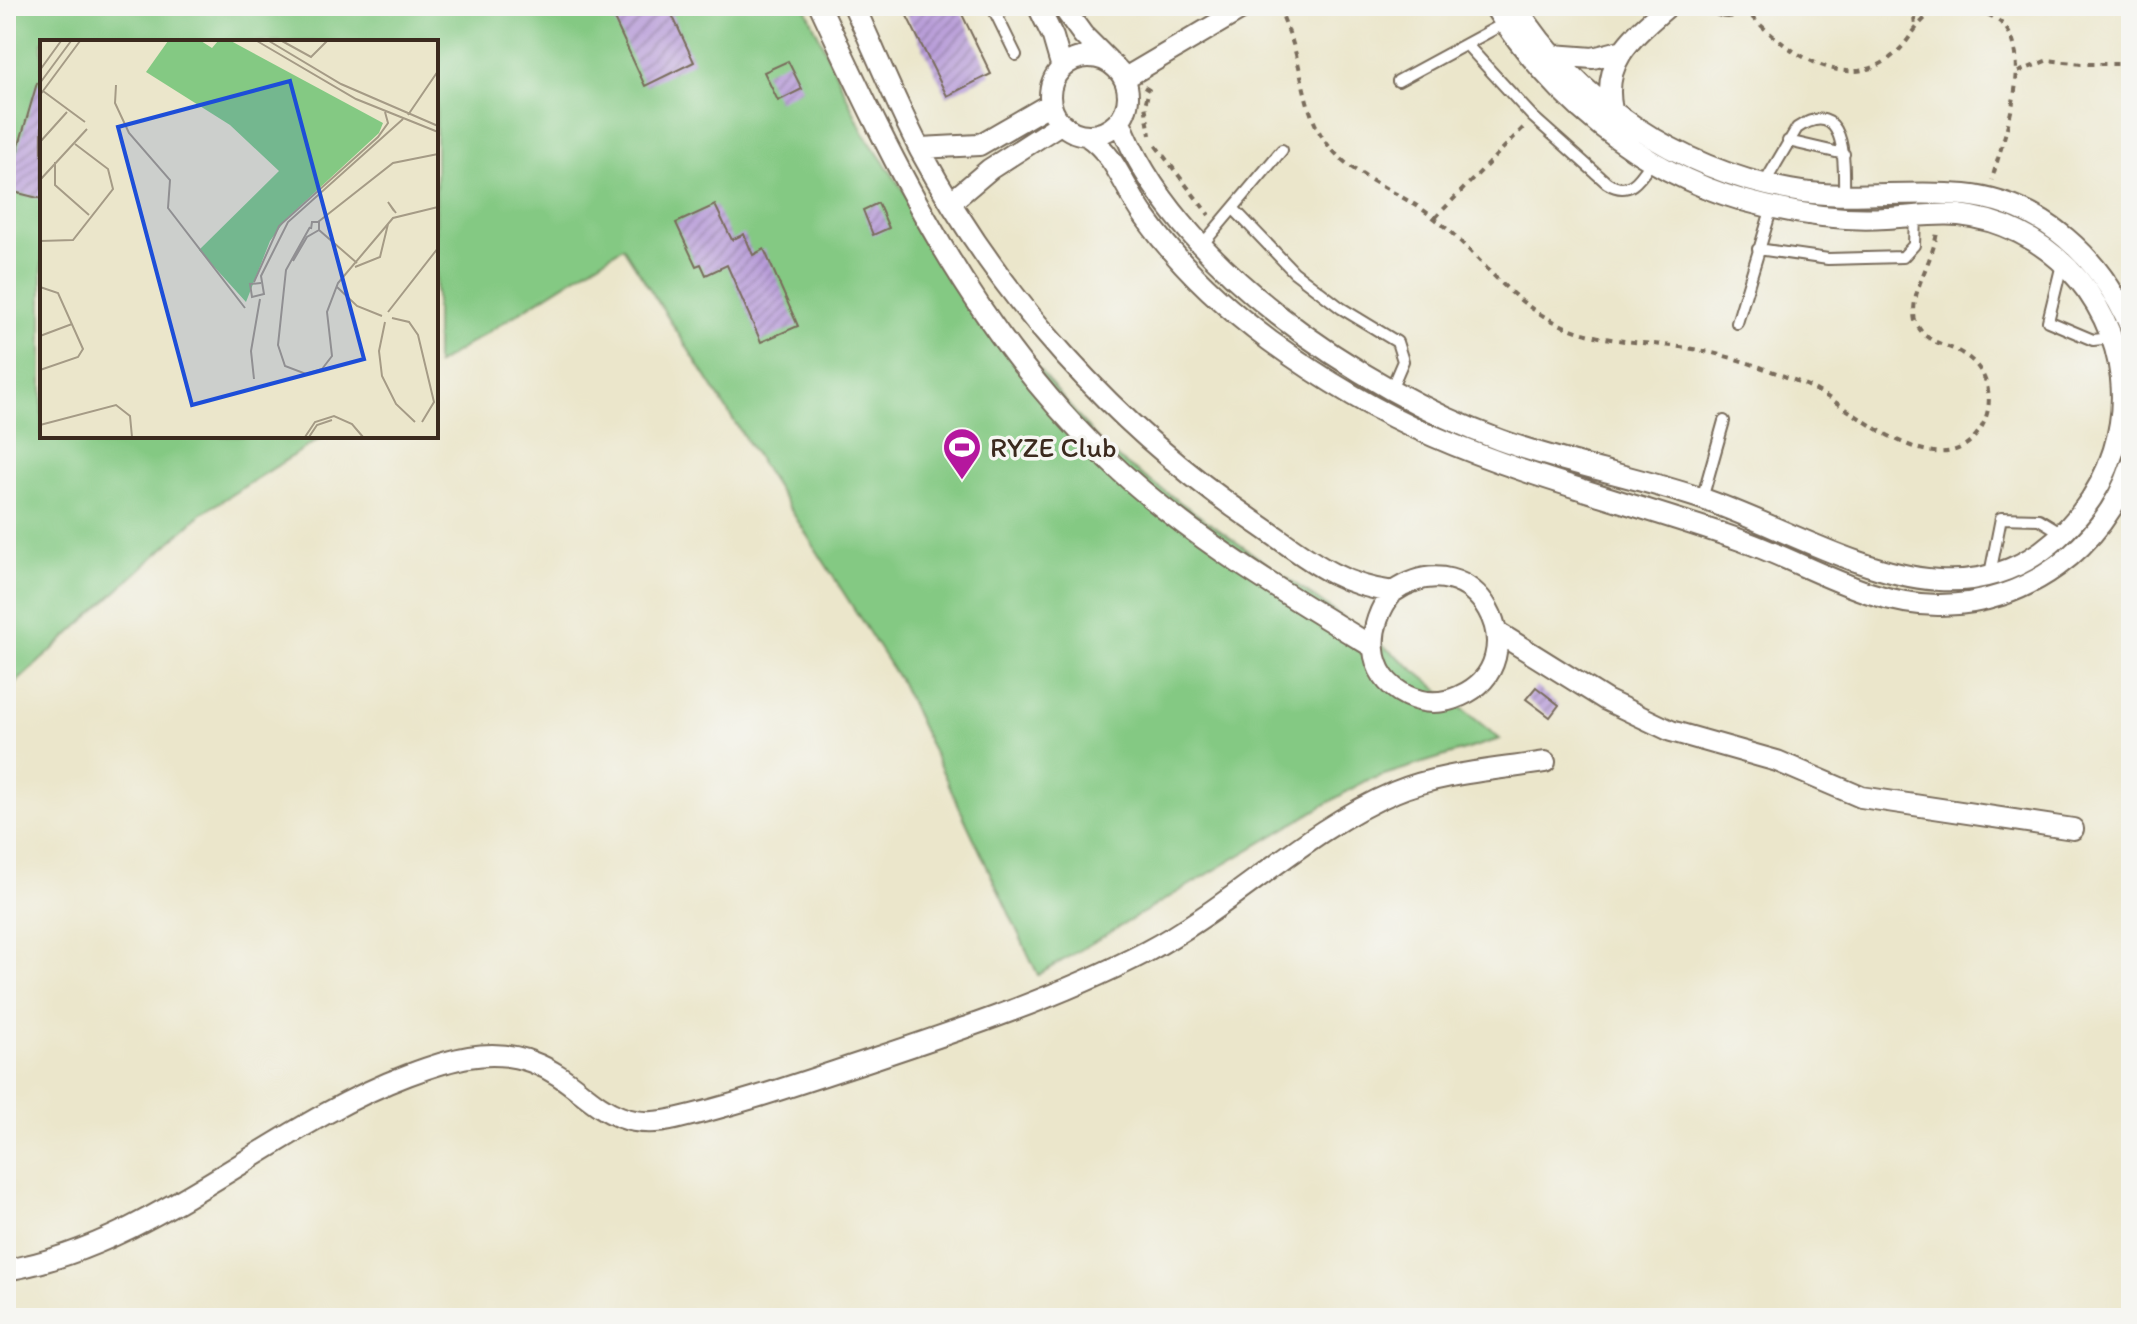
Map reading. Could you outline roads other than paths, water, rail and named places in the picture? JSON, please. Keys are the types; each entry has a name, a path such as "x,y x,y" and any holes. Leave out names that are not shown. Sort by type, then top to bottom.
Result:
{"street":[{"path":"820,6 894,165 924,219 976,304 1026,369 1101,454 1157,503 1212,545 1373,647"},
{"path":"854,6 920,148 951,202 1005,284 1046,334 1130,423 1238,510 1341,581 1393,592"},
{"path":"1038,6 1053,37 1062,68"},
{"path":"1062,6 1083,35 1108,60 1129,75"},
{"path":"1129,75 1247,6"},
{"path":"1612,110 1609,80 1620,51 1667,6"},
{"path":"1108,60 1087,57 1062,68 1053,81 1050,104 1060,124 1087,136 1109,156 1142,214 1201,282 1268,339 1389,415 1477,454 1525,460 1702,499 1900,577 1946,581 1990,574 2032,556 2062,533 2096,492 2114,450 2120,428 2122,382 2112,337 2092,296 2062,262 2045,248 2005,226 1961,215 1857,219 1817,216 1710,189 1652,161 1570,101 1505,12"},
{"path":"1505,12 1612,110 1696,161 1764,184 1819,194 1987,198 2034,216 2075,244 2108,282 2131,328"},
{"path":"1553,55 1593,58 1620,51"},
{"path":"1087,136 1106,133 1120,121 1129,100 1129,75"},
{"path":"920,148 979,145 1050,104"},
{"path":"1120,121 1147,178 1202,245 1305,334 1391,389 1525,460 1870,594 1893,601 1941,605 2012,592 2054,569 2082,546 2105,519 2131,466"},
{"path":"951,202 990,169 1060,124"},
{"path":"1817,216 1819,194"},
{"path":"1435,577 1464,584 1486,604 1497,632 1493,662 1486,675 1464,695 1435,702 1406,695 1393,687 1383,675 1373,647 1376,617 1393,592 1420,579 1435,577"},
{"path":"1497,632 1606,700 1671,731 1777,761 1861,797 2073,829"},
{"path":"6,1270 60,1258 104,1240 348,1102 405,1076 464,1057 495,1054 529,1061 563,1078 598,1108 641,1122 673,1120 826,1074 982,1021 1103,973 1176,935 1358,811 1401,790 1545,762"}],"lane":[{"path":"992,6 1016,55"},
{"path":"1711,6 1721,12 1742,7"},
{"path":"1398,81 1466,44 1505,12"},
{"path":"1466,44 1533,117 1613,187 1634,185 1652,161"},
{"path":"1764,184 1788,141 1803,124 1826,123 1842,139 1844,196"},
{"path":"1788,141 1844,154"},
{"path":"1202,245 1282,150"},
{"path":"1737,323 1772,207"},
{"path":"1233,208 1306,281 1397,342 1403,361 1391,389"},
{"path":"1758,249 1828,259 1903,257 1914,245 1915,216"},
{"path":"2062,262 2048,321 2093,340 2112,337"},
{"path":"1702,499 1724,421"},
{"path":"1990,574 2001,518 2010,515 2039,519 2062,533"}],"place":[{"name":"RYZE Club","path":"962,481"}]}
